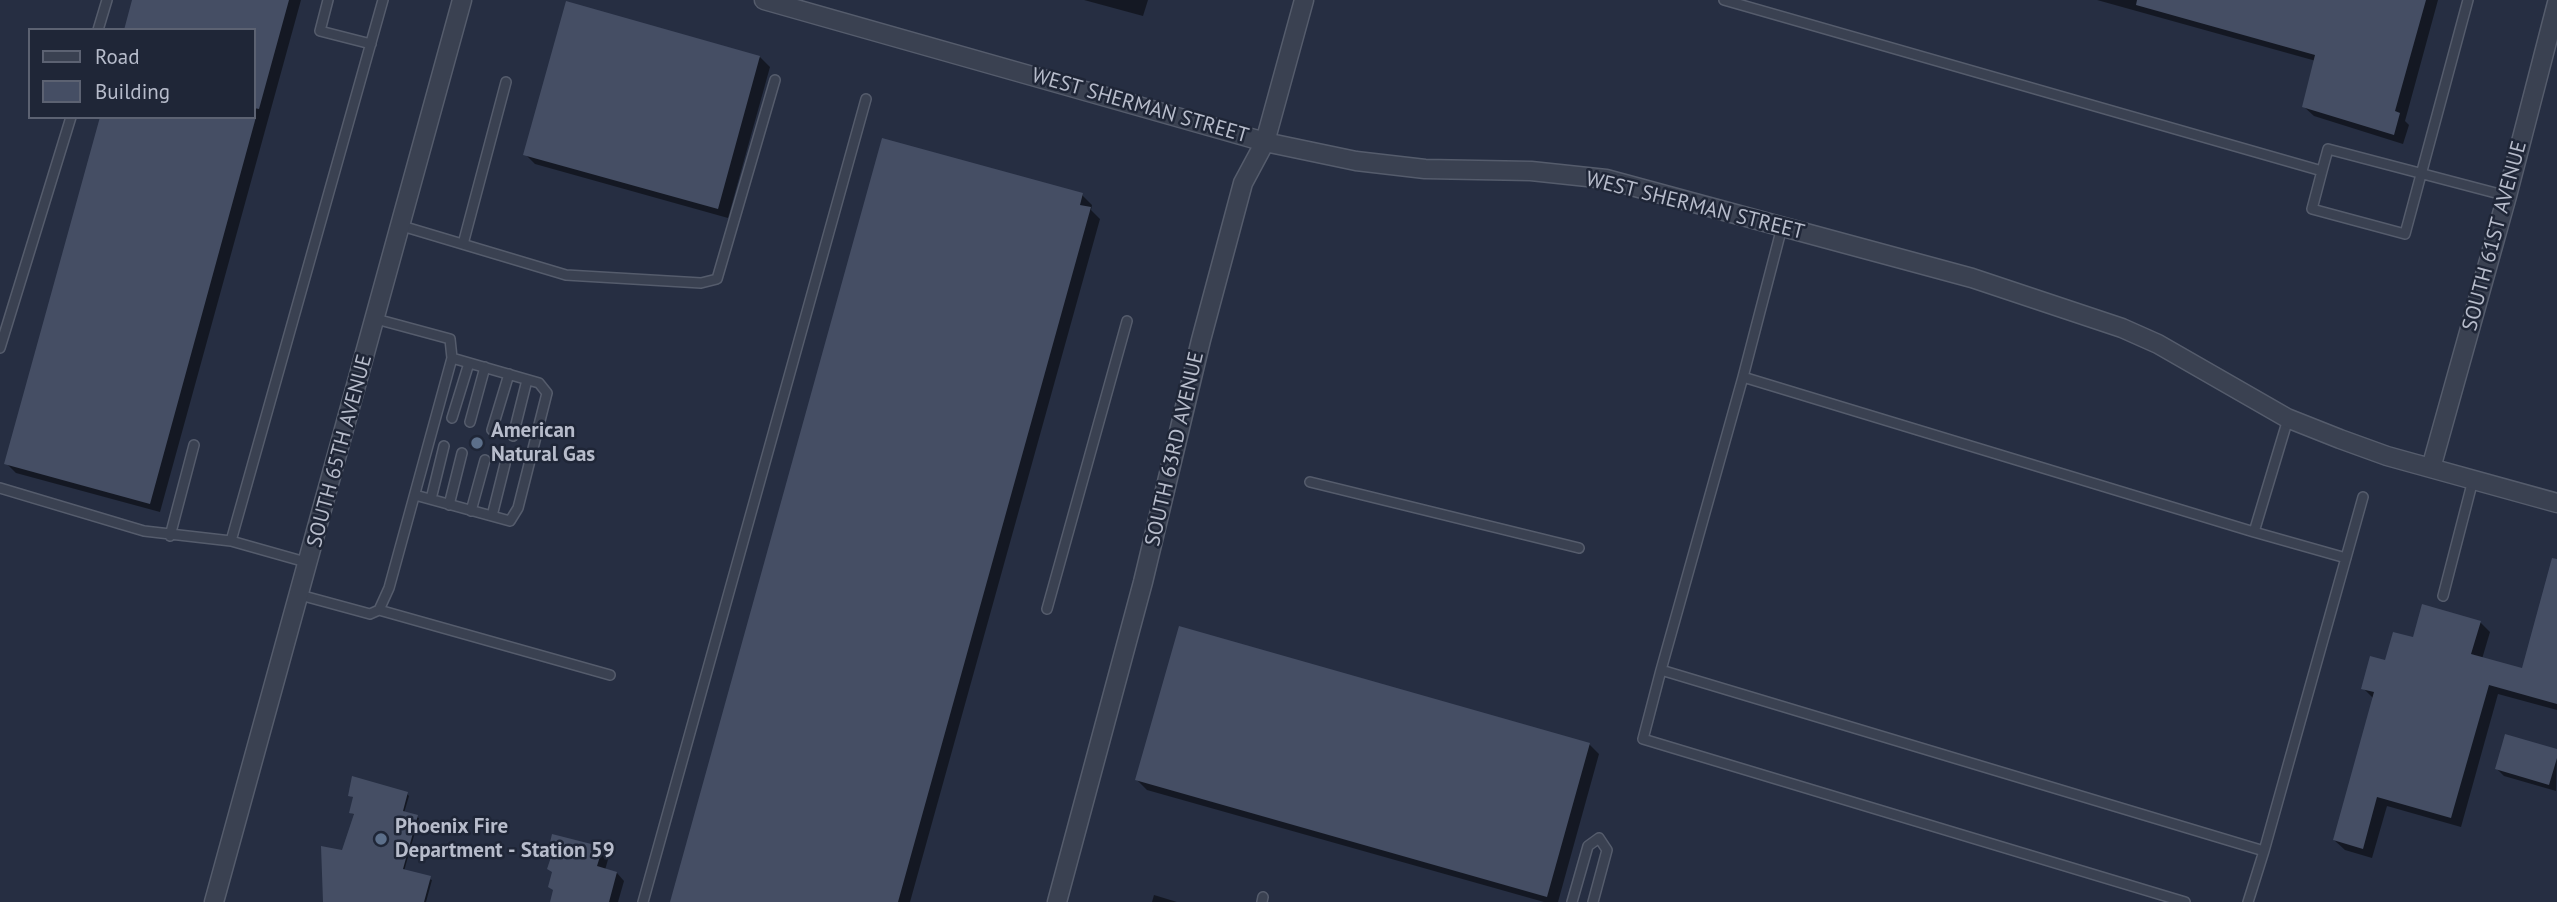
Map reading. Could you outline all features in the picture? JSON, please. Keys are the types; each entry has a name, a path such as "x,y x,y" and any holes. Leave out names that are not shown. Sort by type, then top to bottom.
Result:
{"street":[{"name":"SOUTH 65TH AVENUE","path":"214,902 462,0"},
{"name":"WEST SHERMAN STREET","path":"764,0 1265,142 1356,161 1425,169 1531,171 1606,179 1972,278 2122,328 2158,345 2288,419 2431,468 2557,503"},
{"name":"SOUTH 63RD AVENUE","path":"1058,902 1143,582 1201,340 1239,196 1265,142 1304,0"},
{"name":"SOUTH 61ST AVENUE","path":"2431,468 2507,196 2557,3"}],"lane":[{"path":"99,28 107,0"},
{"path":"328,0 320,31 370,44"},
{"path":"231,541 383,0"},
{"path":"1724,0 2322,172"},
{"path":"2468,0 2421,174 2405,234 2312,209 2328,149 2421,174 2507,196"},
{"path":"401,226 566,275 701,284 718,279 775,80"},
{"path":"463,244 506,82"},
{"path":"643,902 866,99"},
{"path":"0,348 70,119"},
{"path":"1782,227 1643,738 2185,902"},
{"path":"376,319 450,339 452,358 389,588 379,610"},
{"path":"1047,608 1127,321"},
{"path":"415,495 510,521 518,508 547,393 539,383 452,358"},
{"path":"452,418 469,363"},
{"path":"470,422 485,367"},
{"path":"492,430 509,374"},
{"path":"1742,377 2346,558"},
{"path":"513,436 527,380"},
{"path":"2254,532 2288,419"},
{"path":"170,536 194,445"},
{"path":"430,499 444,446"},
{"path":"449,505 462,453"},
{"path":"471,511 485,460"},
{"path":"492,516 505,464"},
{"path":"2443,596 2473,480"},
{"path":"1310,482 1579,548"},
{"path":"0,488 144,531 231,541 309,563"},
{"path":"2249,902 2363,497"},
{"path":"300,595 370,614 379,610 610,675"},
{"path":"1661,670 2264,850"},
{"path":"1572,902 1588,846 1599,838 1607,850 1593,902"}],"building":[{"path":"132,0 289,0 259,109 256,108 256,28 125,28"},
{"path":"2137,0 2426,0 2395,111 2400,113 2394,135 2302,107 2315,55 2136,5"},
{"path":"566,1 760,56 718,209 523,155"},
{"path":"99,119 255,119 150,504 4,464"},
{"path":"882,138 1083,193 1080,205 1091,207 898,902 670,902"},
{"path":"2552,558 2557,559 2557,704 2489,685 2451,818 2377,797 2363,849 2333,840 2374,692 2361,689 2370,656 2385,660 2393,632 2413,637 2422,604 2481,621 2471,654 2522,668"},
{"path":"1179,626 1590,743 1547,897 1135,780"},
{"path":"2505,734 2557,749 2549,785 2495,769"},
{"name":"Phoenix Fire Department - Station 59","path":"352,776 408,792 403,811 418,815 403,869 431,876 424,902 323,902 321,846 342,850 354,814 349,813 353,797 348,796"},
{"path":"552,834 603,847 597,866 617,872 609,902 550,902 553,890 548,887 552,872 547,869 552,854 548,851"}],"place":[{"name":"American Natural Gas","path":"477,443"},
{"name":"Phoenix Fire Department - Station 59","path":"381,839"}]}
